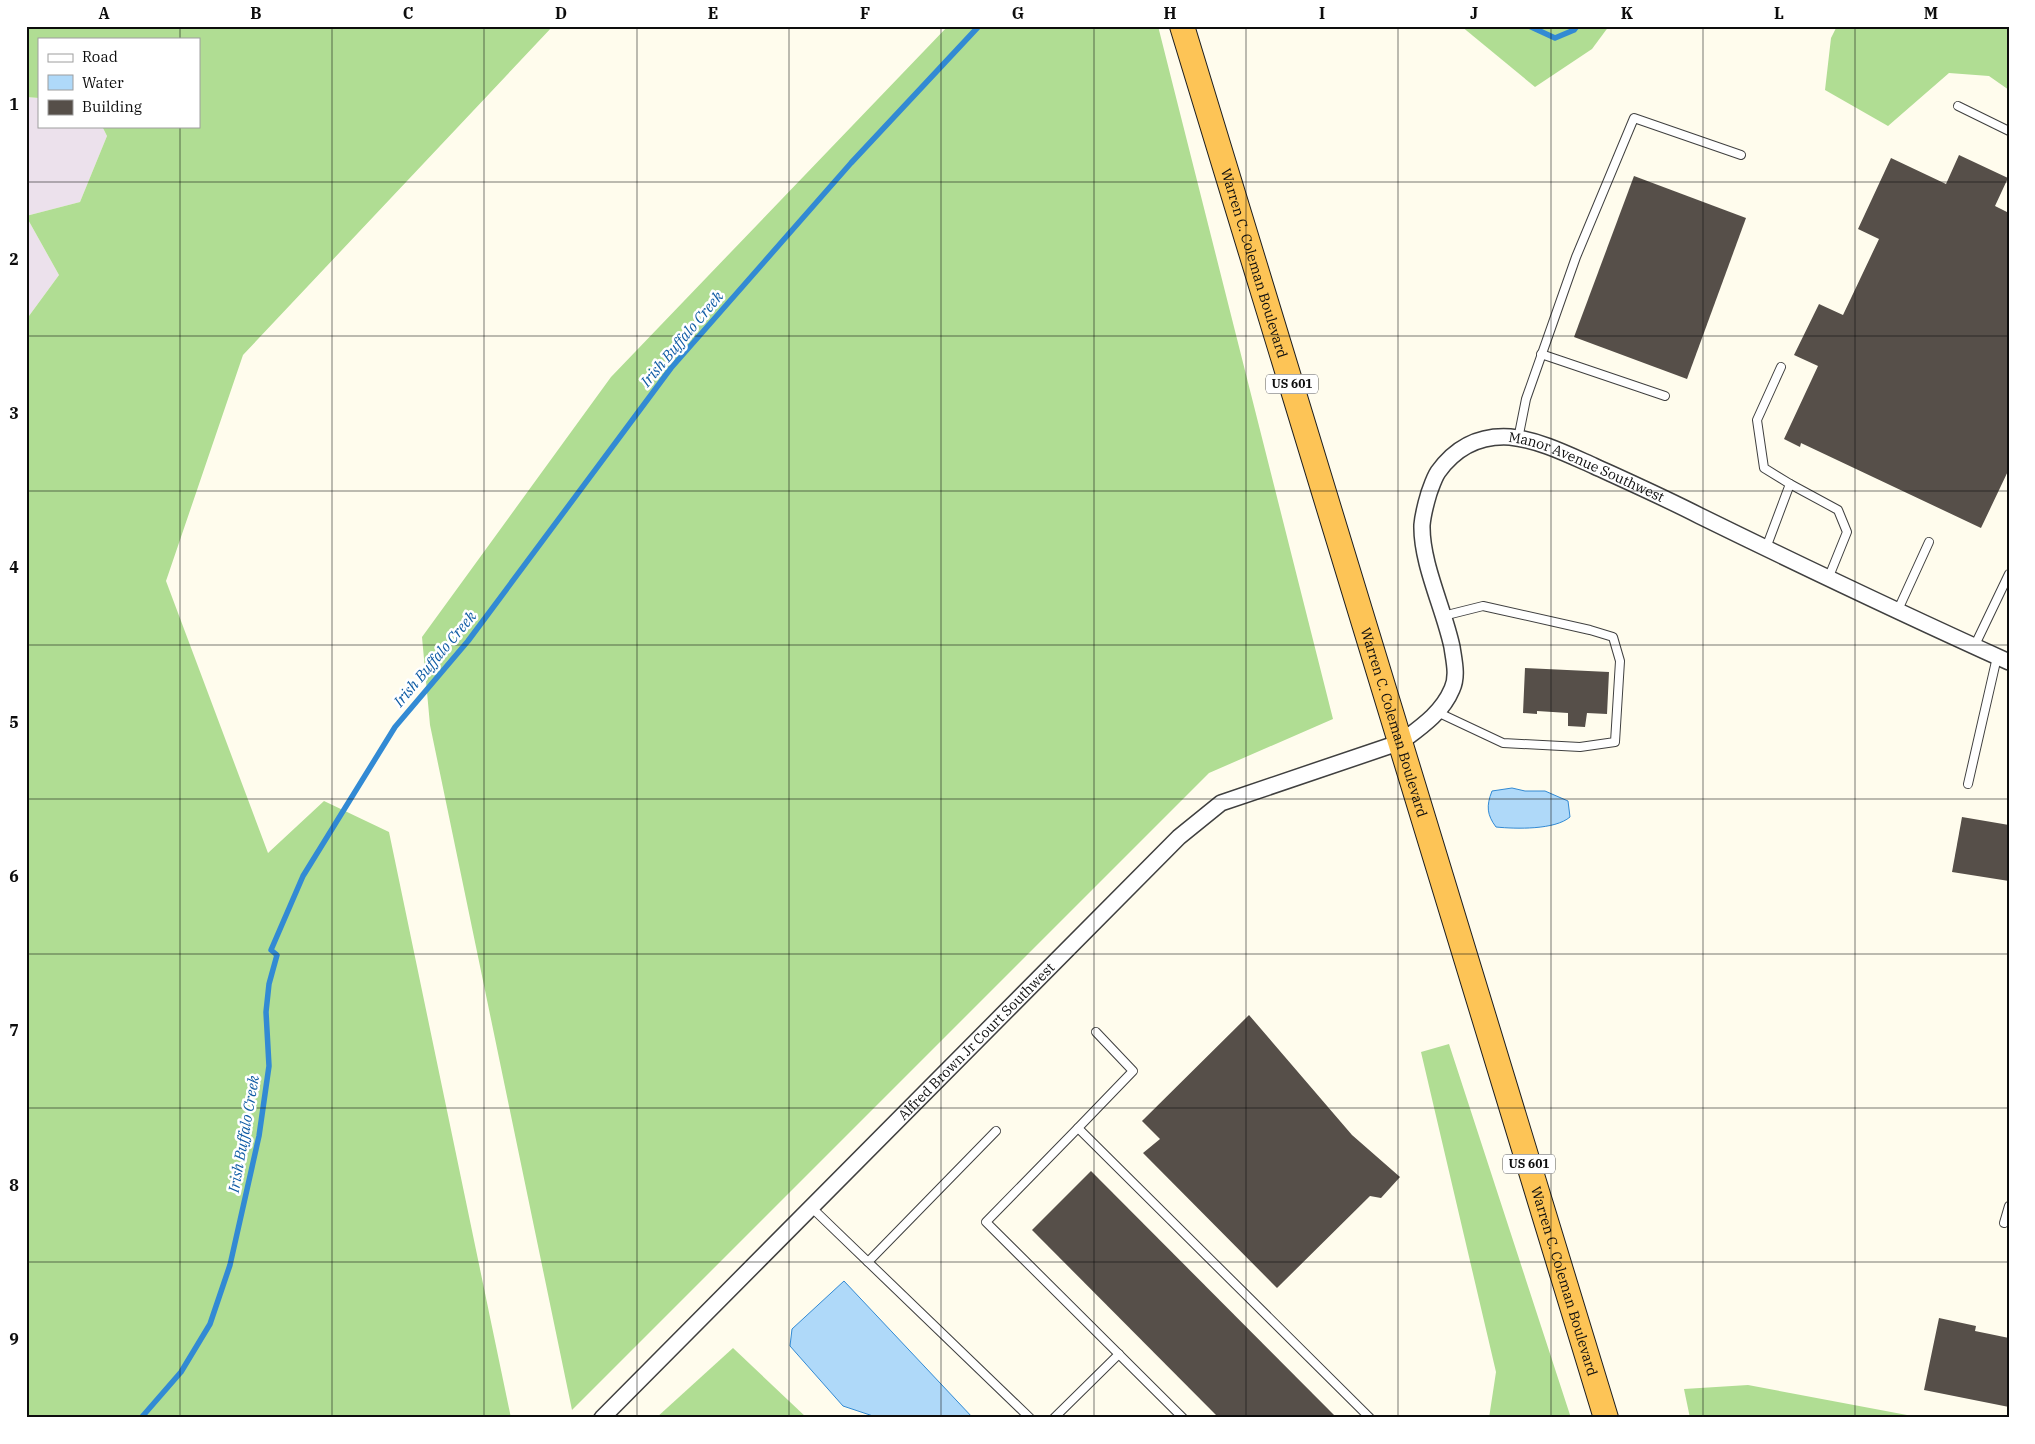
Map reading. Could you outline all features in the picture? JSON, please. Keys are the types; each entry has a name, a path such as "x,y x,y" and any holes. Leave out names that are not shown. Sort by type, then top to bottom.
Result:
{"highway":[{"name":"Warren C. Coleman Boulevard","path":"1182,26 1606,1418"}],"street":[{"name":"Manor Avenue Southwest","path":"1401,742 1426,724 1437,712 1452,688 1455,675 1454,660 1423,546 1424,510 1434,478 1444,463 1464,445 1493,437 1518,438 1558,450 1651,492 1828,579 2003,660"},
{"name":"Alfred Brown Jr Court Southwest","path":"602,1418 1179,837 1221,803 1401,742"}],"lane":[{"path":"1958,106 2009,131"},
{"path":"1518,438 1526,399 1576,257 1634,118 1741,155"},
{"path":"1541,354 1665,396"},
{"path":"1782,367 1757,420 1764,468 1838,510 1847,532 1828,579"},
{"path":"1766,548 1790,484"},
{"path":"1898,612 1929,542"},
{"path":"1974,647 2009,574"},
{"path":"1437,712 1503,743 1580,747 1615,742 1620,661 1613,637 1483,606 1443,616"},
{"path":"1968,784 2003,660"},
{"path":"1096,1032 1133,1071 986,1222 1183,1418"},
{"path":"1078,1128 1370,1418"},
{"path":"868,1262 996,1131"},
{"path":"2004,1223 2009,1206"},
{"path":"811,1208 1030,1418"},
{"path":"1054,1418 1119,1354"}],"shaded area":[{"path":"26,97 38,98 38,128 103,128 107,136 80,202 26,216"},
{"path":"26,216 59,275 26,320"}],"green space":[{"path":"26,26 553,26 243,355 166,581 268,853 324,801 389,832 511,1418 26,1418 26,320 59,275 26,216 80,202 107,136 103,128 200,128 200,38 38,38 38,98 26,97"},
{"path":"948,26 1158,26 1333,719 1209,773 572,1410 430,725 422,637 611,377"},
{"path":"1461,26 1609,26 1592,49 1535,87"},
{"path":"1837,26 2009,26 2009,90 1989,76 1949,73 1888,126 1825,90 1831,38"},
{"path":"1449,1044 1571,1418 1489,1418 1496,1372 1421,1052"},
{"path":"733,1348 807,1418 656,1418"},
{"path":"1748,1385 1923,1418 1690,1418 1684,1389"}],"water":[{"path":"1512,788 1525,791 1545,791 1568,801 1570,817 1555,824 1545,826 1524,828 1496,827 1488,810 1492,791"},
{"path":"844,1281 973,1418 879,1418 843,1406 790,1346 792,1329"}],"building":[{"path":"1959,155 2008,178 1995,206 2009,213 2009,469 1981,528 1801,443 1800,447 1784,439 1818,366 1794,355 1819,304 1843,315 1879,239 1858,229 1891,158 1946,184"},
{"path":"1634,176 1746,218 1687,379 1574,337"},
{"path":"1525,668 1609,672 1607,714 1587,713 1585,727 1568,726 1568,713 1537,711 1537,714 1523,713"},
{"path":"1962,817 2009,825 2009,881 1952,872"},
{"path":"1249,1015 1352,1135 1400,1177 1381,1198 1370,1196 1277,1288 1143,1153 1160,1139 1142,1121"},
{"path":"1091,1171 1337,1418 1219,1418 1032,1230"},
{"path":"1939,1318 1976,1326 1975,1331 2009,1338 2009,1407 1924,1390"}],"waterway":[{"name":"Irish Buffalo Creek","path":"141,1418 181,1372 210,1324 230,1265 259,1136 269,1066 266,1012 269,984 277,955 271,950 303,876 395,727 468,641 671,368 851,163 979,26"},
{"path":"1529,26 1555,38 1574,30 1577,26"}]}
